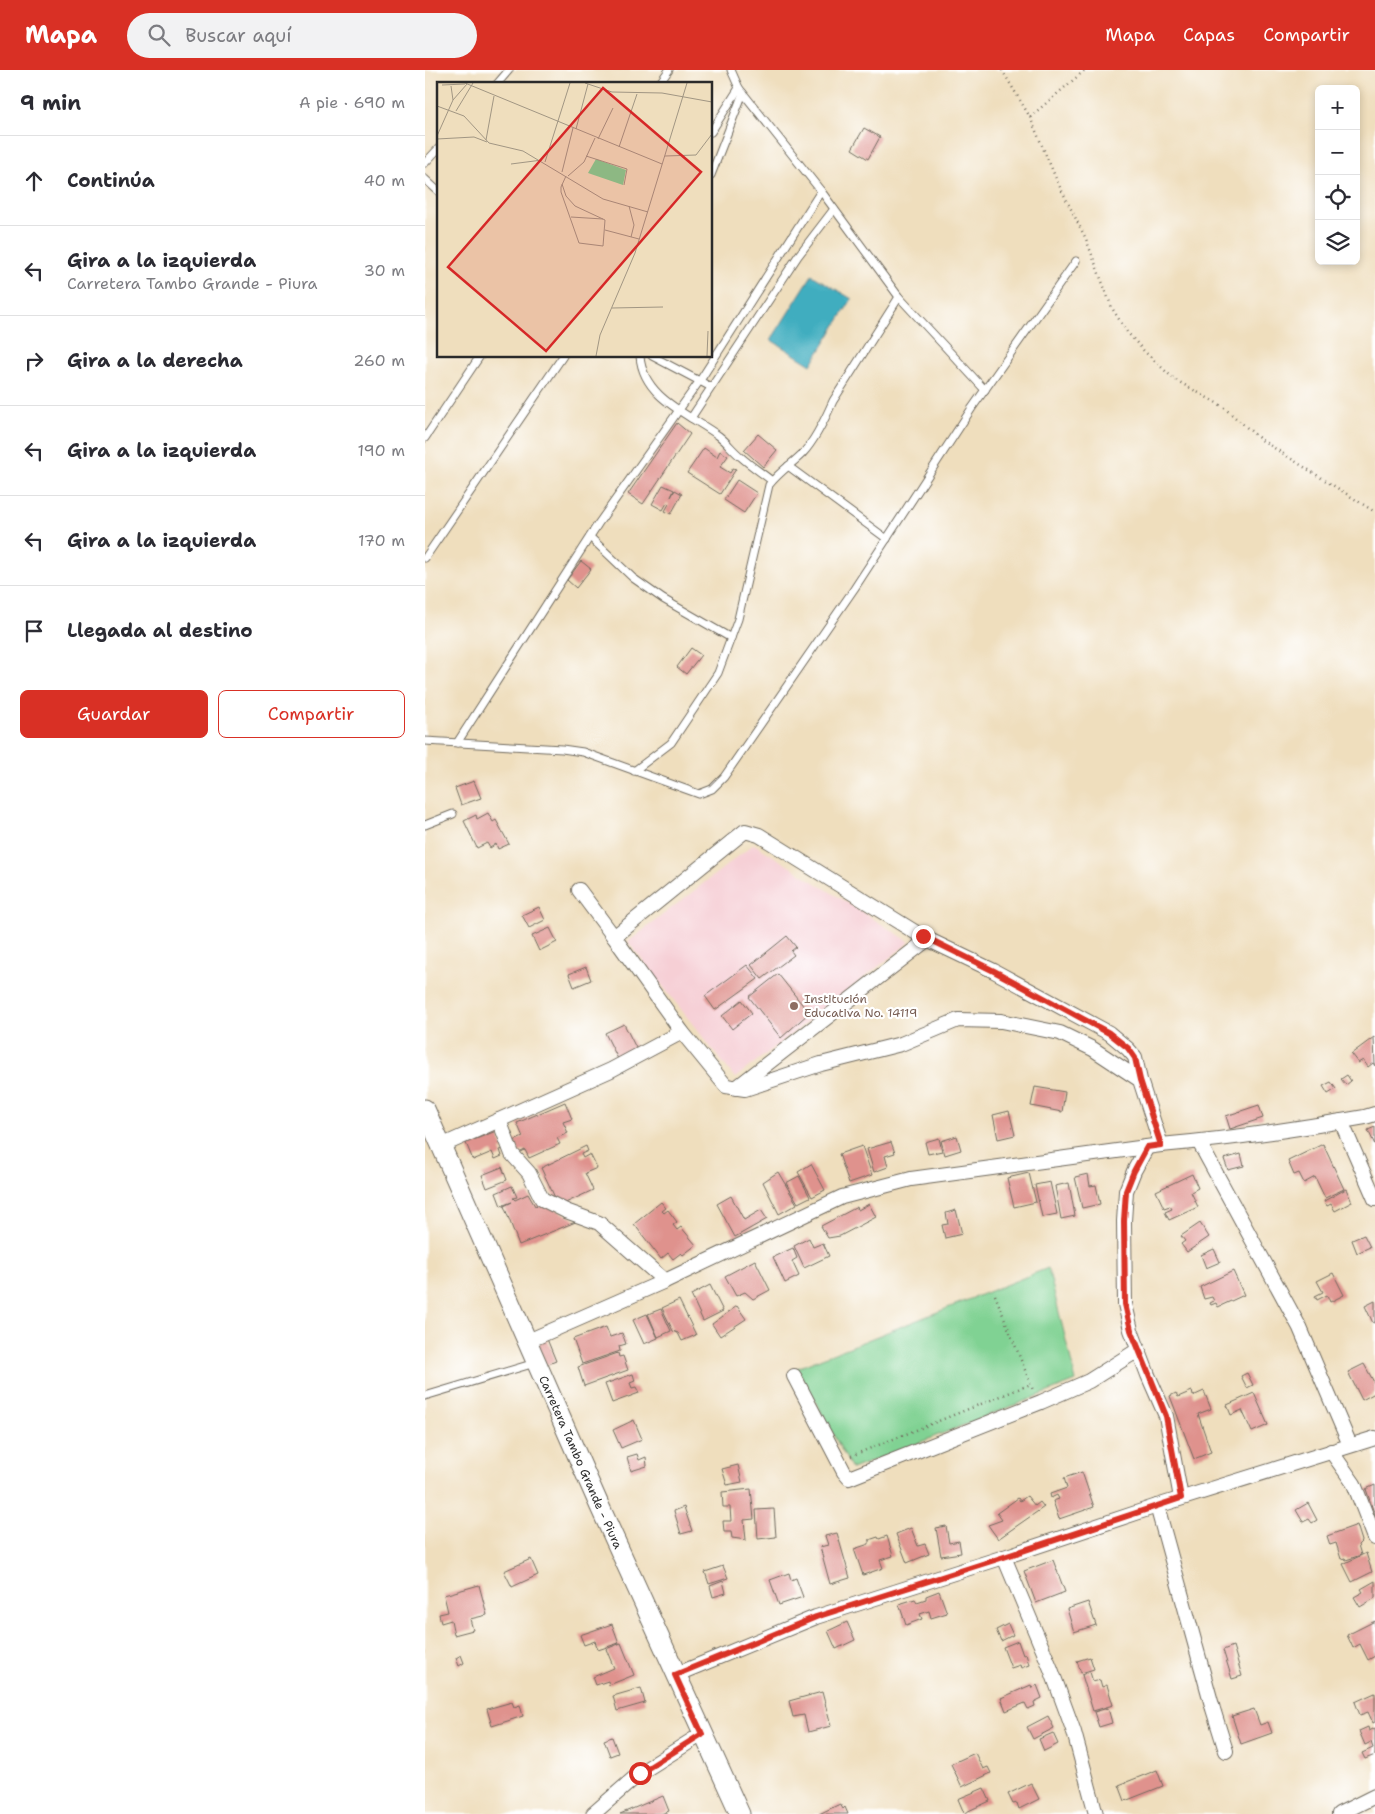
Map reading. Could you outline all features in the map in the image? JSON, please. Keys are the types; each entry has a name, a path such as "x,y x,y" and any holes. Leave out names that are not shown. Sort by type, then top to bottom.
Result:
{"main road":[{"name":"Carretera Tambo Grande - Piura","path":"425,1109 675,1675 740,1814"}],"street":[{"path":"614,937 745,831 759,835 928,939 994,971 1109,1033 1128,1048 1135,1058 1154,1146"},
{"path":"579,890 682,1032 726,1086 745,1089 821,1064 901,1044 959,1020 1001,1021 1060,1033 1093,1049 1140,1080"},
{"path":"736,1088 928,939"},
{"path":"441,1146 611,1070 682,1032"},
{"path":"528,1341 665,1281 842,1198 911,1179 1154,1146 1199,1142 1370,1116 1375,1106"},
{"path":"499,1120 512,1154 529,1173 542,1199 566,1211 599,1223 665,1281"},
{"path":"1341,1121 1375,1199"},
{"path":"1199,1142 1300,1328 1350,1445"},
{"path":"1154,1146 1134,1171 1126,1191 1124,1221 1125,1304 1138,1350 1166,1416 1181,1498"},
{"path":"794,1376 844,1472 849,1478 1089,1381 1138,1350"},
{"path":"675,1675 816,1617 1181,1498 1375,1438"},
{"path":"1331,1451 1354,1484 1375,1538"},
{"path":"1157,1506 1226,1751"},
{"path":"1004,1557 1075,1732 1097,1814"},
{"path":"593,1814 640,1773 702,1734"},
{"path":"1339,1814 1375,1796"}],"lane":[{"path":"499,82 509,70"},
{"path":"660,82 669,70"},
{"path":"731,70 741,91 821,191 899,297 985,390"},
{"path":"713,129 741,91"},
{"path":"713,169 741,91"},
{"path":"425,163 437,150"},
{"path":"425,179 437,190"},
{"path":"457,743 590,537 699,381 821,191"},
{"path":"691,418 799,256 834,208"},
{"path":"425,741 562,749 583,752 699,794 712,789 730,769 855,589 985,390 1076,261"},
{"path":"634,771 671,743 717,673 738,619 769,485 804,452 826,417 833,401 899,297"},
{"path":"425,438 479,358"},
{"path":"425,558 562,358"},
{"path":"640,358 641,370 651,386 678,410 719,436 742,458 772,481"},
{"path":"655,358 711,387"},
{"path":"787,466 887,539"},
{"path":"590,537 633,578 663,599 731,638"},
{"path":"425,825 453,814"},
{"path":"425,1396 537,1363"}],"path":[{"path":"1002,70 1030,116 1057,181 1085,239 1112,308 1127,332 1144,351 1175,379 1222,406 1260,439 1375,512"},
{"path":"1030,116 1085,70"},
{"path":"995,1295 1038,1403"},
{"path":"849,1457 1031,1384"}],"shaded area":[{"path":"754,844 910,942 735,1078 628,942"}],"green space":[{"path":"1048,1268 1076,1381 852,1469 797,1368"}],"water":[{"path":"812,275 852,299 811,365 771,340"}],"building":[{"path":"864,128 880,137 868,159 852,149"},
{"path":"677,423 690,434 643,504 628,494"},
{"path":"758,434 777,450 763,467 744,450"},
{"path":"704,448 717,457 720,451 728,456 720,467 730,473 733,468 736,469 720,494 687,473"},
{"path":"737,480 757,493 744,513 724,500"},
{"path":"663,485 674,490 671,497 675,490 682,494 671,514 665,511 669,504 667,503 663,510 652,504"},
{"path":"581,561 591,569 576,588 567,580"},
{"path":"691,648 701,655 686,674 677,667"},
{"path":"474,781 481,798 461,805 455,788"},
{"path":"488,813 493,822 496,820 509,844 498,849 496,844 490,848 487,843 477,848 464,821 476,815 477,819"},
{"path":"539,907 545,920 529,928 522,915"},
{"path":"550,928 557,942 539,951 532,936"},
{"path":"787,936 796,947 791,951 794,955 762,979 751,965"},
{"path":"747,965 758,979 715,1010 705,996"},
{"path":"586,967 591,980 574,987 569,974"},
{"path":"778,974 809,1013 781,1038 749,997"},
{"path":"742,1000 752,1013 732,1029 722,1016"},
{"path":"624,1024 637,1050 618,1059 605,1033"},
{"path":"1374,1037 1375,1066 1373,1063 1368,1067 1363,1060 1358,1063 1351,1054"},
{"path":"1347,1075 1351,1081 1346,1085 1341,1079"},
{"path":"1331,1082 1336,1089 1328,1094 1323,1086"},
{"path":"1035,1087 1065,1092 1062,1112 1031,1106"},
{"path":"565,1102 572,1119 563,1122 568,1133 557,1138 560,1144 529,1158 525,1150 519,1153 514,1141 523,1137 517,1123"},
{"path":"1259,1105 1263,1118 1230,1129 1226,1116"},
{"path":"1009,1111 1015,1135 998,1139 993,1115"},
{"path":"1375,1127 1375,1145 1368,1130"},
{"path":"496,1131 504,1149 500,1150 502,1156 495,1159 492,1152 473,1160 466,1143"},
{"path":"957,1136 961,1150 945,1155 941,1141"},
{"path":"939,1138 942,1151 928,1154 925,1142"},
{"path":"891,1142 895,1153 885,1156 888,1167 874,1172 867,1149"},
{"path":"1323,1144 1344,1189 1325,1198 1315,1177 1304,1183 1299,1173 1294,1175 1288,1161"},
{"path":"586,1146 588,1151 581,1154 583,1158 590,1154 597,1168 585,1173 593,1190 559,1206 541,1168"},
{"path":"862,1146 872,1175 849,1183 839,1154"},
{"path":"1241,1154 1244,1166 1228,1170 1224,1159"},
{"path":"811,1164 825,1190 812,1197 798,1172"},
{"path":"502,1167 507,1180 487,1188 482,1175"},
{"path":"778,1172 797,1204 779,1214 763,1182"},
{"path":"1029,1173 1036,1202 1014,1207 1007,1178"},
{"path":"1088,1174 1090,1186 1096,1185 1100,1204 1082,1208 1075,1177"},
{"path":"1192,1174 1198,1188 1191,1192 1198,1207 1169,1220 1165,1212 1172,1209 1170,1206 1164,1208 1156,1191"},
{"path":"799,1176 810,1197 798,1203 786,1183"},
{"path":"1050,1182 1057,1214 1042,1217 1035,1185"},
{"path":"1069,1183 1075,1216 1061,1219 1055,1186"},
{"path":"512,1186 517,1197 513,1198 515,1200 528,1194 535,1206 544,1203 578,1221 519,1245 504,1206 512,1202 501,1206 496,1193"},
{"path":"1346,1189 1352,1202 1335,1211 1331,1204 1327,1206 1324,1201"},
{"path":"731,1196 744,1220 761,1210 767,1219 735,1237 717,1204"},
{"path":"661,1202 666,1208 662,1211 664,1213 668,1210 677,1222 673,1225 677,1230 681,1227 696,1245 683,1255 681,1253 673,1259 668,1253 661,1259 634,1224"},
{"path":"869,1204 876,1217 840,1236 828,1238 821,1226 857,1207 858,1210"},
{"path":"956,1210 962,1234 945,1238 942,1225 948,1224 946,1213"},
{"path":"1200,1223 1209,1237 1187,1252 1181,1244 1185,1241 1181,1236"},
{"path":"1364,1235 1370,1247 1357,1253 1352,1240"},
{"path":"809,1238 813,1247 823,1243 829,1256 804,1268 794,1246"},
{"path":"793,1248 797,1258 792,1261 799,1276 785,1283 773,1257"},
{"path":"1214,1249 1220,1262 1206,1268 1201,1255"},
{"path":"755,1260 770,1290 753,1299 745,1292 736,1296 725,1276"},
{"path":"1233,1271 1244,1295 1218,1307 1216,1303 1211,1305 1210,1303 1214,1301 1212,1297 1204,1299 1200,1287"},
{"path":"1333,1273 1344,1295 1330,1302 1327,1295 1317,1300 1315,1296 1323,1292 1317,1281"},
{"path":"710,1285 723,1311 703,1321 691,1295"},
{"path":"679,1300 696,1335 682,1341 678,1333 673,1331 662,1308"},
{"path":"1375,1301 1375,1322 1373,1323 1365,1306"},
{"path":"737,1306 746,1319 720,1336 712,1324"},
{"path":"661,1309 671,1331 658,1337 648,1314"},
{"path":"647,1314 658,1338 644,1344 633,1320"},
{"path":"606,1327 610,1337 622,1333 626,1344 619,1346 620,1351 582,1364 573,1339"},
{"path":"547,1339 556,1361 546,1365 537,1344"},
{"path":"618,1353 619,1357 623,1356 628,1370 584,1386 578,1367"},
{"path":"1364,1364 1375,1384 1375,1393 1362,1400 1348,1372"},
{"path":"1247,1373 1253,1385 1247,1388 1241,1376"},
{"path":"633,1374 635,1381 630,1383 632,1388 636,1387 639,1393 612,1403 605,1384"},
{"path":"1192,1391 1193,1396 1204,1391 1211,1409 1198,1414 1211,1452 1194,1459 1170,1396 1176,1393 1178,1397"},
{"path":"1254,1393 1268,1425 1252,1432 1242,1410 1231,1415 1227,1405"},
{"path":"634,1420 642,1439 621,1448 613,1430"},
{"path":"637,1454 639,1460 646,1457 647,1466 631,1471 627,1457"},
{"path":"738,1465 742,1482 727,1485 722,1469"},
{"path":"1082,1472 1094,1507 1059,1519 1053,1501 1059,1499 1057,1495 1051,1498 1050,1494 1067,1488 1064,1478"},
{"path":"1375,1485 1375,1516 1366,1489"},
{"path":"751,1489 754,1519 744,1520 746,1540 732,1538 731,1532 724,1532 723,1521 731,1521 730,1507 723,1507 722,1492"},
{"path":"1027,1496 1035,1506 1040,1502 1044,1507 998,1539 988,1525 1002,1520 997,1513 1018,1498 1020,1501"},
{"path":"1308,1503 1317,1520 1312,1523 1309,1519 1303,1522 1296,1510"},
{"path":"684,1507 692,1531 681,1534 674,1511"},
{"path":"774,1509 776,1537 758,1539 756,1510"},
{"path":"1357,1525 1362,1541 1358,1545 1361,1555 1346,1560 1345,1558 1341,1559 1336,1543 1330,1545 1327,1536"},
{"path":"946,1526 949,1543 959,1541 961,1553 941,1556 936,1528"},
{"path":"911,1528 918,1546 925,1544 929,1554 907,1563 896,1534"},
{"path":"837,1533 850,1578 830,1584 820,1547 828,1545 825,1536"},
{"path":"887,1536 893,1556 880,1560 883,1568 863,1575 854,1549 869,1544 869,1540"},
{"path":"1366,1553 1372,1572 1352,1582 1343,1564"},
{"path":"531,1559 538,1575 512,1587 504,1571"},
{"path":"1053,1560 1065,1592 1036,1603 1024,1571"},
{"path":"723,1566 728,1578 709,1584 705,1572"},
{"path":"789,1573 791,1580 796,1578 803,1597 779,1605 770,1580"},
{"path":"723,1581 726,1593 713,1597 710,1586"},
{"path":"1375,1581 1375,1598 1360,1607 1354,1597 1363,1592 1361,1589"},
{"path":"479,1585 487,1615 470,1619 473,1630 454,1635 451,1620 441,1623 439,1614 448,1612 444,1595"},
{"path":"939,1591 947,1613 931,1618 929,1611 920,1614 922,1619 906,1625 899,1604 915,1599 917,1602"},
{"path":"1088,1602 1096,1625 1074,1632 1067,1609"},
{"path":"1375,1621 1375,1656 1368,1660 1360,1644 1353,1648 1347,1635"},
{"path":"847,1622 855,1640 836,1649 828,1631"},
{"path":"612,1624 619,1643 598,1650 595,1641 584,1645 580,1635"},
{"path":"1008,1624 1013,1635 1001,1641 996,1630"},
{"path":"1018,1641 1023,1655 1026,1654 1029,1665 1021,1668 1020,1665 1011,1668 1003,1647"},
{"path":"621,1643 634,1675 609,1685 608,1681 596,1685 593,1677 614,1668 606,1649"},
{"path":"1233,1646 1242,1676 1232,1679 1223,1650"},
{"path":"461,1655 464,1663 459,1666 456,1658"},
{"path":"1090,1657 1094,1669 1081,1673 1077,1661"},
{"path":"1090,1672 1093,1682 1100,1680 1102,1687 1107,1685 1113,1705 1093,1711 1082,1675"},
{"path":"1031,1685 1032,1688 1037,1685 1042,1698 1034,1702 1035,1706 1028,1709 1025,1703 1006,1711 1001,1698"},
{"path":"641,1688 645,1703 617,1711 613,1696"},
{"path":"822,1692 831,1726 808,1732 804,1715 793,1717 789,1701"},
{"path":"1375,1693 1375,1722 1373,1723 1368,1712 1360,1715 1355,1702"},
{"path":"512,1702 514,1707 520,1705 523,1716 492,1726 487,1709"},
{"path":"1108,1708 1112,1723 1099,1727 1094,1712"},
{"path":"1254,1709 1260,1725 1268,1722 1272,1733 1241,1744 1232,1716"},
{"path":"1048,1716 1054,1728 1033,1739 1027,1727"},
{"path":"1368,1727 1369,1731 1375,1728 1375,1755 1365,1759 1362,1753 1373,1748 1371,1742 1365,1745 1359,1731"},
{"path":"1053,1733 1058,1744 1044,1751 1039,1739"},
{"path":"612,1737 618,1753 610,1756 604,1740"},
{"path":"975,1753 983,1769 988,1767 991,1773 962,1787 951,1764"},
{"path":"1157,1770 1163,1786 1125,1801 1119,1785"},
{"path":"1031,1783 1039,1799 1019,1809 1017,1803 1013,1804 1008,1794"},
{"path":"984,1788 990,1801 964,1813 958,1799"},
{"path":"663,1796 669,1811 661,1814 620,1814"},
{"path":"840,1804 843,1809 845,1807 848,1814 819,1814"}],"place":[{"name":"Institución Educativa No. 14119","path":"794,1006"}],"route":[{"path":"640,1773 702,1734 675,1675 816,1617 1181,1498 1166,1416 1131,1330 1125,1304 1124,1221 1126,1191 1147,1147 1161,1145 1140,1080 1135,1058 1128,1048 1109,1033 994,971 923,936"}]}
